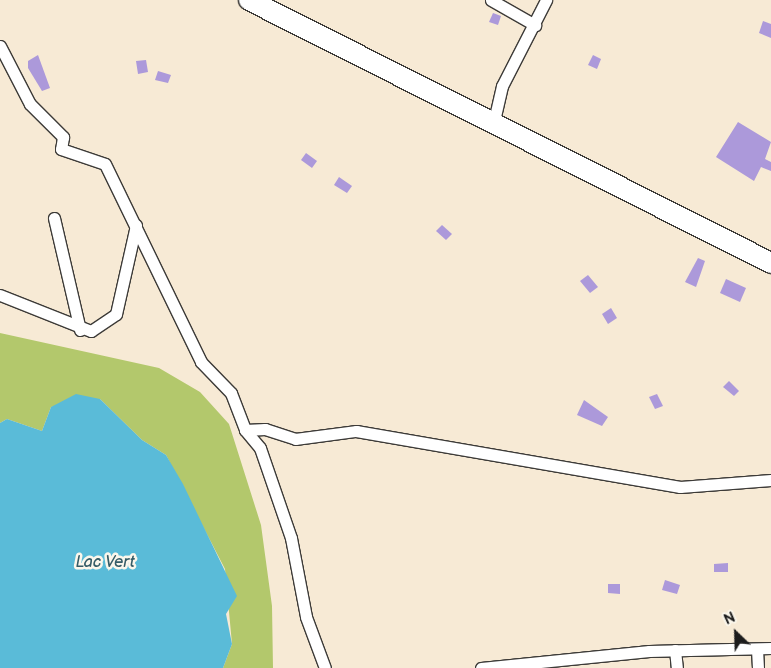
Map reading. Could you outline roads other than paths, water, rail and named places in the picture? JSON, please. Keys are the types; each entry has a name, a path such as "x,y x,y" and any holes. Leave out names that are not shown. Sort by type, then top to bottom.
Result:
{"highway":[{"path":"260,2 493,125 771,263"}],"street":[{"path":"491,0 535,26"},
{"path":"493,125 502,86 535,26 546,0"},
{"path":"0,46 30,104 63,137 62,149 105,164 136,225 196,354 231,393 245,430 260,448 291,538 306,617 325,668"},
{"path":"54,218 80,330"},
{"path":"0,295 80,330 91,331 116,314 136,225"},
{"path":"245,430 265,428 295,439 356,431 680,487 771,480"},
{"path":"481,668 598,655 675,650 771,648"},
{"path":"757,649 758,668"},
{"path":"675,650 677,668"},
{"path":"598,655 600,668"}],"water":[{"name":"Lac Vert","path":"76,394 100,399 142,440 166,455 183,484 237,596 226,614 232,644 223,668 0,668 0,423 7,419 42,431 51,407"}]}
